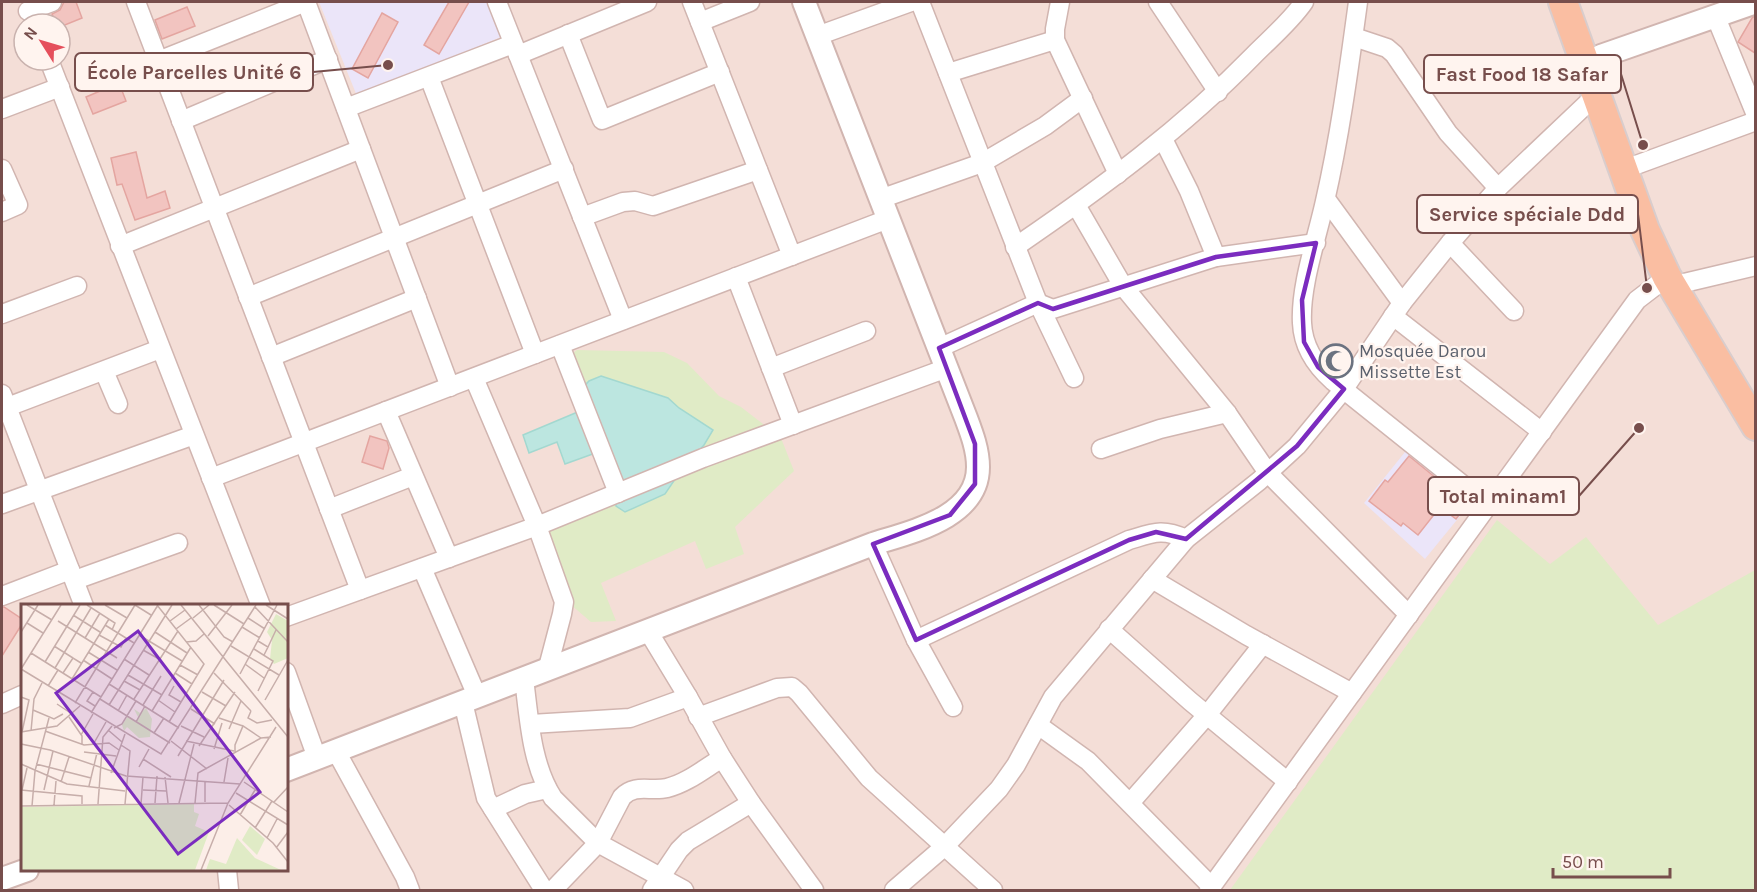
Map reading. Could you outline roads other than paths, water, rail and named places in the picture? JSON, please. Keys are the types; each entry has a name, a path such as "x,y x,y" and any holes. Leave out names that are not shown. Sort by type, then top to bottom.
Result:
{"main road":[{"path":"1563,2 1645,230 1755,426"},
{"path":"1581,2 1675,280 1755,394"}],"street":[{"path":"29,12 52,2"},
{"path":"136,2 360,590"},
{"path":"158,61 306,2 450,387"},
{"path":"497,2 623,320"},
{"path":"346,108 429,76 568,34 647,2"},
{"path":"692,2 792,256"},
{"path":"700,22 750,2"},
{"path":"288,769 945,518 962,505 975,484 978,469 975,444 804,2"},
{"path":"817,36 910,2"},
{"path":"920,2 1015,247 1038,303 1074,378"},
{"path":"1060,2 1054,29 1055,40 1118,174"},
{"path":"1158,2 1218,92"},
{"path":"1015,247 1076,205 1163,139 1218,92 1304,2"},
{"path":"1358,2 1326,199 1302,300 1304,342 1318,367 1488,505"},
{"path":"1601,56 1755,2"},
{"path":"1715,15 1755,115"},
{"path":"568,34 602,120 720,72"},
{"path":"1354,37 1386,48 1394,54 1448,133 1498,188"},
{"path":"948,73 1055,40"},
{"path":"181,121 328,59"},
{"path":"54,72 211,478 256,604"},
{"path":"429,76 536,354"},
{"path":"3,105 60,87"},
{"path":"894,891 944,848 999,789 1016,765 1053,698 1186,539 1268,473 1297,446 1344,389 1397,310 1450,243 1498,188 1596,95"},
{"path":"211,478 792,256 982,163 1045,126 1083,98"},
{"path":"1636,165 1755,121"},
{"path":"1163,139 1189,190 1216,257"},
{"path":"120,246 361,149"},
{"path":"2,169 18,205 2,212"},
{"path":"249,297 564,170"},
{"path":"582,217 623,202 635,201 653,206 758,170"},
{"path":"1326,199 1397,310 1542,432"},
{"path":"1076,205 1123,286 1227,413 1268,473 1409,615"},
{"path":"1038,303 1053,309 1216,257 1316,243"},
{"path":"1450,243 1514,311"},
{"path":"1038,725 1088,761 1210,889 1637,300 1675,280 1755,266"},
{"path":"736,277 793,425"},
{"path":"2,314 76,286"},
{"path":"272,357 417,298"},
{"path":"288,616 537,526 703,458 793,425 943,358 1038,303"},
{"path":"771,368 866,331"},
{"path":"560,345 618,493"},
{"path":"83,604 3,403 104,371 160,349"},
{"path":"104,371 118,404"},
{"path":"474,378 537,526 564,602 547,671"},
{"path":"386,411 448,558"},
{"path":"1101,449 1160,429 1227,413"},
{"path":"2,504 194,435"},
{"path":"329,509 414,476"},
{"path":"916,640 1129,540 1156,532 1170,532 1186,539"},
{"path":"15,597 72,575 178,543"},
{"path":"873,544 916,640 952,707"},
{"path":"422,567 470,699 486,798 544,891"},
{"path":"1152,579 1352,693"},
{"path":"1109,629 1288,782"},
{"path":"648,631 722,758 814,891"},
{"path":"1130,803 1208,715 1263,644"},
{"path":"524,679 538,765 553,798 598,843 656,884 684,891"},
{"path":"698,717 777,688 792,687 800,693 869,778 993,891"},
{"path":"291,694 405,877 410,891"},
{"path":"2,704 21,695"},
{"path":"531,724 630,718 688,697"},
{"path":"554,891 598,843 627,791 636,788 657,790 682,783 722,758"},
{"path":"493,809 525,794 547,789"},
{"path":"656,884 679,850 688,841 751,803"},
{"path":"2,879 24,871"},
{"path":"227,871 229,891"}],"water":[{"path":"601,376 668,398 713,430 665,494 625,512 616,506 615,489 601,451 565,464 557,442 529,453 523,435 580,411 575,396 589,381"}],"place":[{"name":"École Parcelles Unité 6","path":"388,65"},
{"name":"Fast Food 18 Safar","path":"1643,145"},
{"name":"Service spéciale Ddd","path":"1647,288"},
{"name":"Mosquée Darou Missette Est","path":"1336,361"},
{"name":"Total minam1","path":"1639,428"}]}
